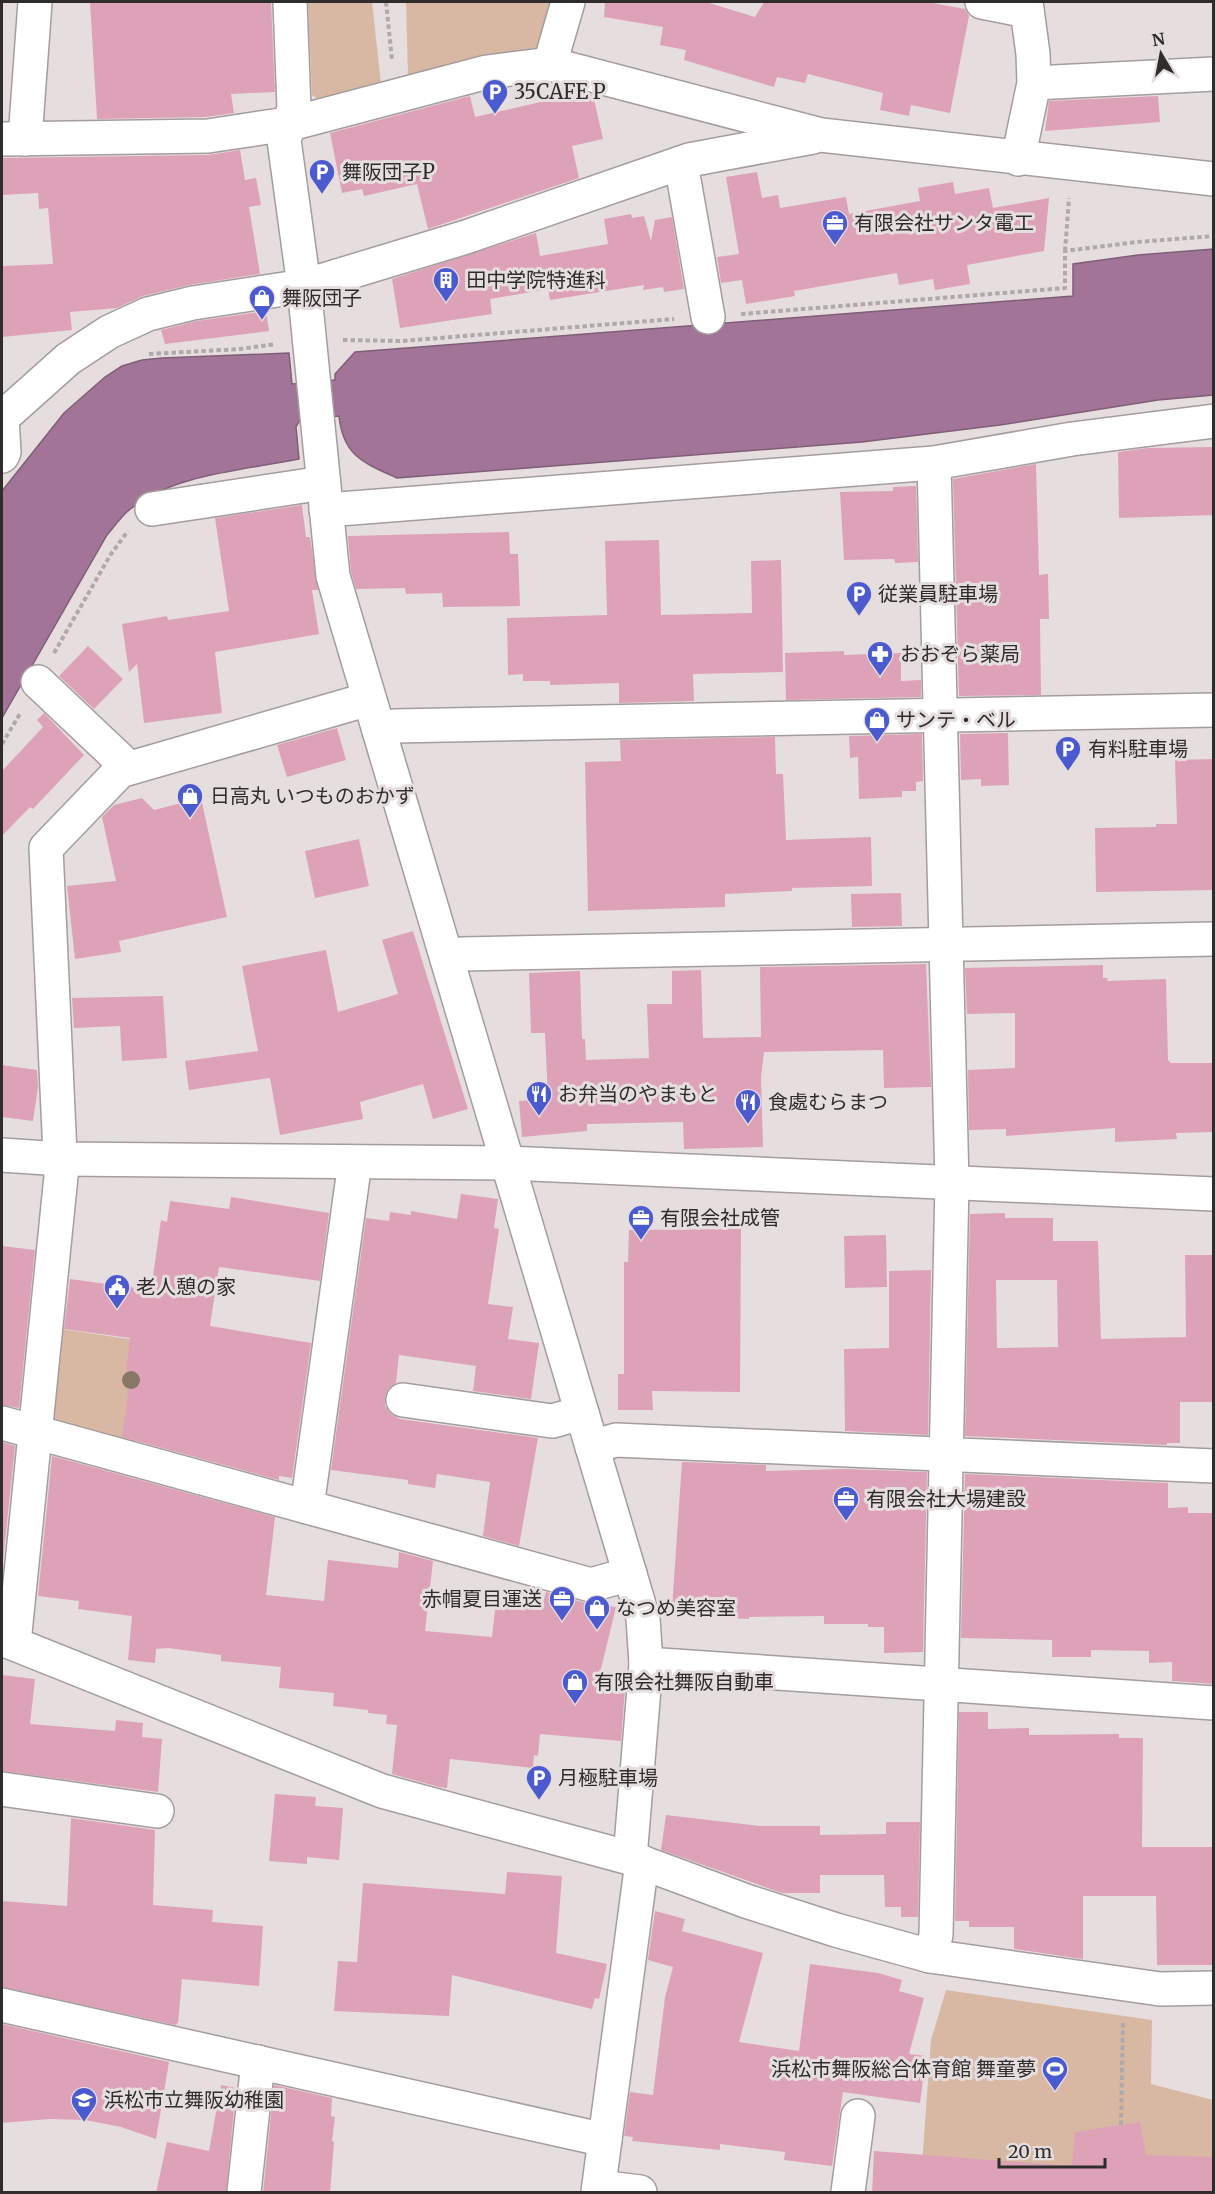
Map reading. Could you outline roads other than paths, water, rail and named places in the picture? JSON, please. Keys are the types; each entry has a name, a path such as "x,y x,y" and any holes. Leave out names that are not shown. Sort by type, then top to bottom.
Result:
{"street":[{"path":"35,2 13,139 208,136 289,124 487,72 550,64 821,135 1018,159 1214,179"},
{"path":"290,2 294,108 284,140 304,286 333,576 643,1618 646,1664 636,1860 598,2190 640,2193"},
{"path":"550,64 568,2"},
{"path":"982,2 1026,6 1034,83 1018,159"},
{"path":"1034,83 1214,74"},
{"path":"2,456 4,452 2,418 68,359 109,332 148,315 193,303 304,286 466,237 681,163 821,135"},
{"path":"681,163 708,317"},
{"path":"152,509 325,497 934,463 1071,439 1214,421"},
{"path":"930,1956 936,1935 952,1183 934,463"},
{"path":"38,682 129,768"},
{"path":"369,699 120,771 46,848 61,1159 37,1431 8,1641 382,1791 636,1860 746,1901 930,1956 1160,1989 1214,1988"},
{"path":"379,730 394,726 1214,710"},
{"path":"447,959 462,954 1214,939"},
{"path":"2,1155 61,1159 507,1163 1214,1194"},
{"path":"307,1507 356,1162"},
{"path":"403,1400 552,1421 582,1413"},
{"path":"2,1423 591,1585 630,1574"},
{"path":"592,1447 616,1440 1214,1466"},
{"path":"646,1664 1214,1703"},
{"path":"2,1789 157,1811"},
{"path":"2,2005 605,2140"},
{"path":"244,2193 258,2062"},
{"path":"848,2193 858,2116"}],"place":[{"name":"35CAFE P","path":"495,115"},
{"name":"舞阪団子P","path":"322,195"},
{"name":"有限会社サンタ電工","path":"835,246"},
{"name":"田中学院特進科","path":"446,303"},
{"name":"舞阪団子","path":"262,321"},
{"name":"従業員駐車場","path":"859,617"},
{"name":"おおぞら薬局","path":"880,677"},
{"name":"サンテ・ベル","path":"877,743"},
{"name":"有料駐車場","path":"1068,772"},
{"name":"日高丸 いつものおかず","path":"190,819"},
{"name":"お弁当のやまもと","path":"539,1117"},
{"name":"食處むらまつ","path":"748,1125"},
{"name":"有限会社成管","path":"641,1241"},
{"name":"老人憩の家","path":"117,1310"},
{"name":"有限会社大場建設","path":"846,1522"},
{"name":"赤帽夏目運送","path":"562,1622"},
{"name":"なつめ美容室","path":"597,1631"},
{"name":"有限会社舞阪自動車","path":"575,1705"},
{"name":"月極駐車場","path":"539,1801"},
{"name":"浜松市舞阪総合体育館 舞童夢","path":"1055,2092"},
{"name":"浜松市立舞阪幼稚園","path":"84,2123"}]}
